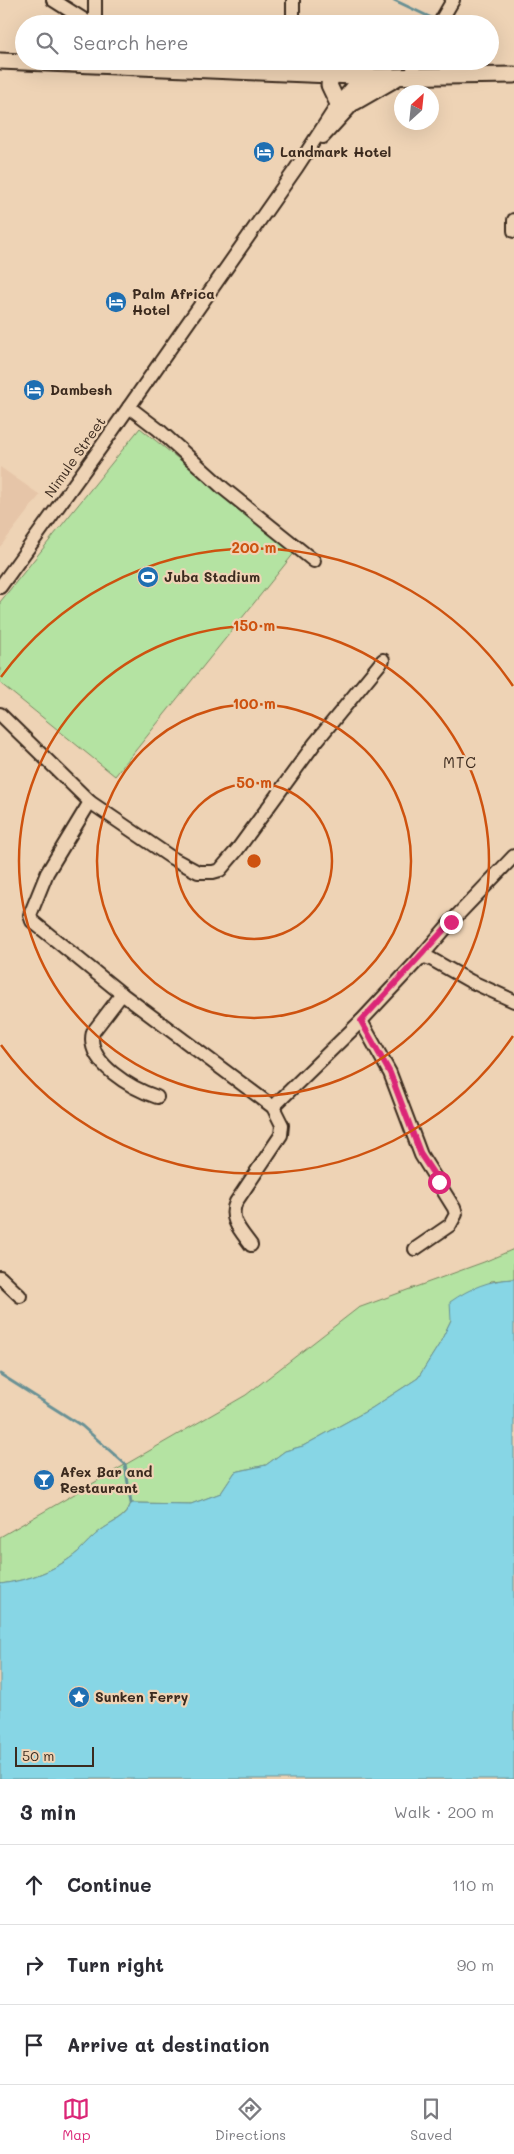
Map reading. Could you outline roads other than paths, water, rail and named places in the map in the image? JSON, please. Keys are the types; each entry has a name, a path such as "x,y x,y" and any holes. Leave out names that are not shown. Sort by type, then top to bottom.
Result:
{"street":[{"path":"53,0 78,15"},
{"path":"94,15 95,0"},
{"path":"293,0 293,15"},
{"path":"444,15 453,0"},
{"path":"0,61 15,61"},
{"path":"209,70 240,72 261,70"},
{"path":"308,70 332,75 377,77 514,74"},
{"path":"355,102 405,76 409,70"},
{"path":"332,75 329,85 338,104"},
{"name":"Nimule Street","path":"0,587 311,146 338,104 362,76"},
{"name":"Nimule Street","path":"311,146 325,135 355,102 364,88 377,77"},
{"path":"514,220 514,230"},
{"path":"129,406 159,430 223,488 314,561"},
{"path":"0,714 90,802 172,858 198,872 212,872 220,870 237,850 316,743 383,660"},
{"path":"90,802 47,872 30,915 32,921 122,994 272,1107 282,1125 281,1135 236,1202 233,1214 234,1220 251,1245"},
{"path":"272,1107 361,1021 514,856"},
{"path":"419,959 425,957 432,960 470,981 514,1001"},
{"path":"122,994 92,1032 93,1049 103,1063 120,1079 140,1092 156,1097"},
{"path":"361,1021 390,1073 421,1155 456,1214 450,1225 415,1249"},
{"path":"0,1277 20,1296"}],"water":[{"path":"514,1279 514,1779 0,1779 0,1584 41,1574 69,1559 91,1538 126,1513 131,1503 191,1504 221,1493 235,1472 266,1465 285,1451 303,1446 372,1408 418,1378 440,1343 451,1320 450,1302 480,1286 496,1281"}],"waterway":[{"path":"394,0 425,15"},
{"path":"0,1374 82,1426 125,1464 131,1503"}],"place":[{"name":"Landmark Hotel","path":"264,152"},
{"name":"Palm Africa Hotel","path":"116,302"},
{"name":"Dambesh","path":"34,390"},
{"name":"Juba Stadium","path":"148,577"},
{"name":"Afex Bar and Restaurant","path":"44,1480"},
{"name":"Sunken Ferry","path":"79,1697"}],"district":[{"name":"MTC","path":"460,763"}]}
